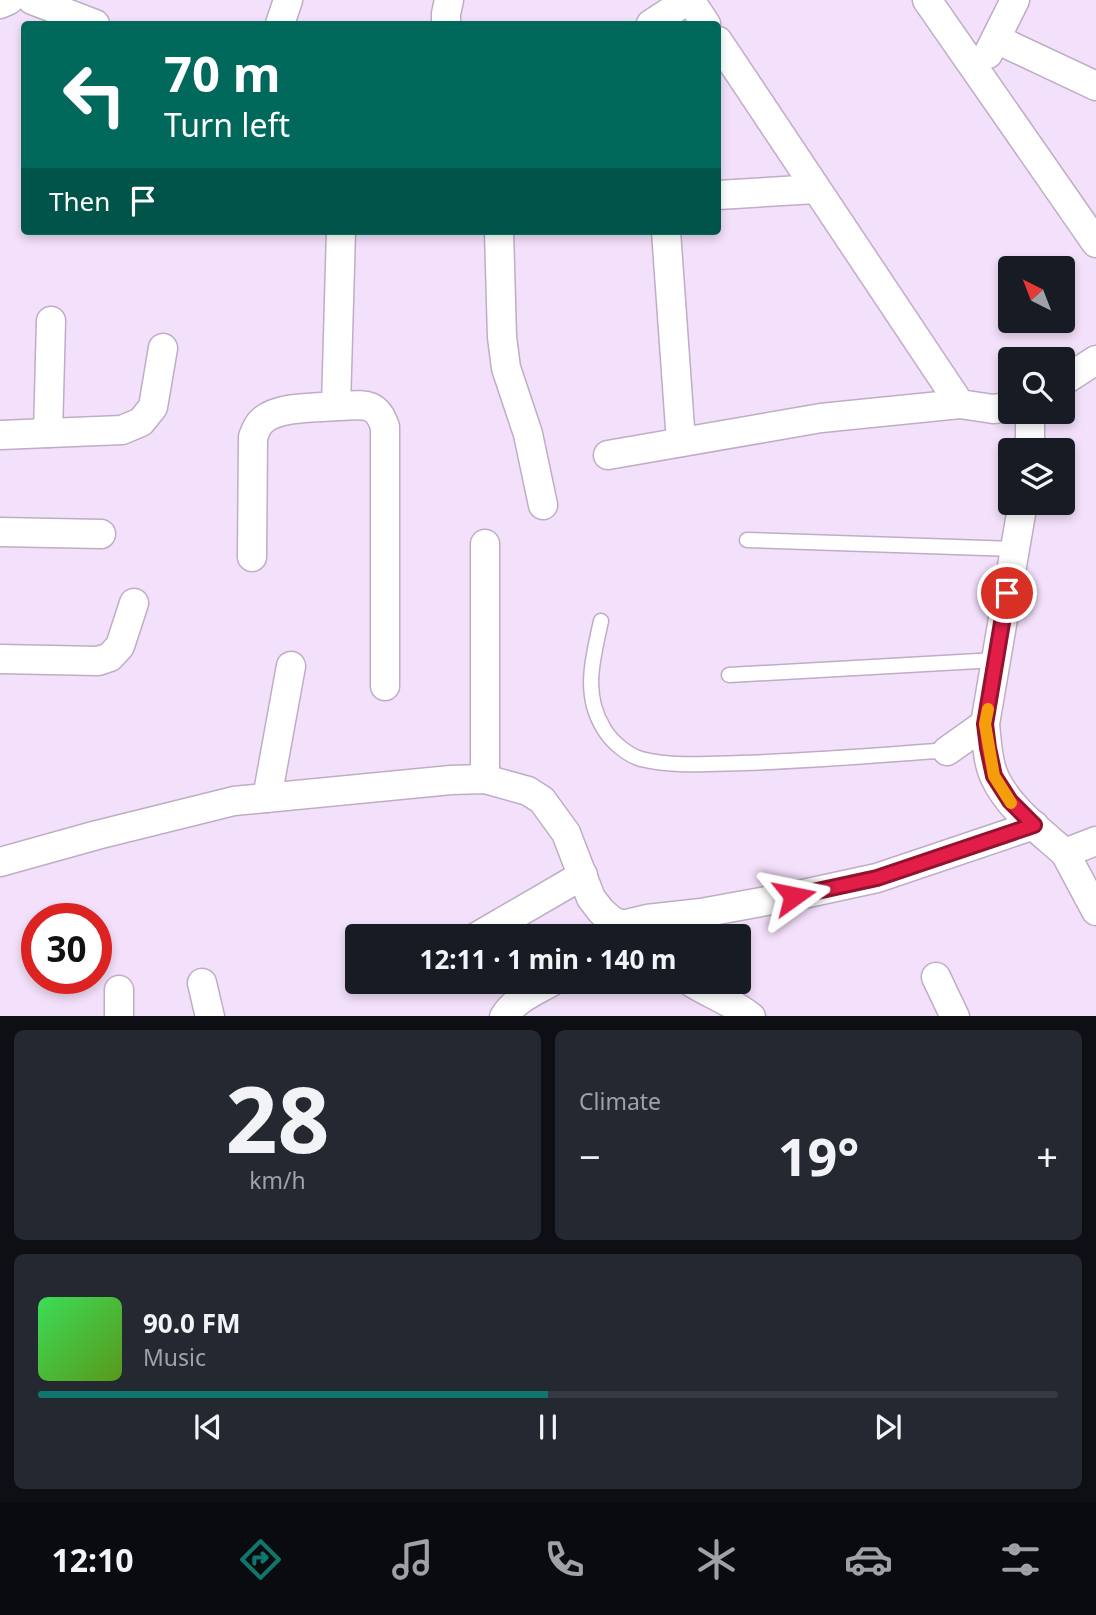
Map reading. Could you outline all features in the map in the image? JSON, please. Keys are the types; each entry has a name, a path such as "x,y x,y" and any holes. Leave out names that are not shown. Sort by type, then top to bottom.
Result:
{"street":[{"path":"0,4 9,0"},
{"path":"32,0 87,21"},
{"path":"281,21 288,0"},
{"path":"446,21 449,0"},
{"path":"656,21 689,0 704,21"},
{"path":"928,0 1096,243"},
{"path":"978,73 1015,0"},
{"path":"996,39 1096,86"},
{"path":"721,46 960,404"},
{"path":"721,195 816,188"},
{"path":"336,406 341,235"},
{"path":"499,235 502,337 506,368 528,433 543,505"},
{"path":"666,235 681,442"},
{"path":"48,433 51,321"},
{"path":"0,435 122,430 141,422 153,407 163,348"},
{"path":"1075,374 1096,360"},
{"path":"608,455 821,418 960,404 998,408"},
{"path":"252,556 253,437 258,424 267,417 284,411 336,406 368,406 376,409 382,416 385,427 386,686"},
{"path":"1021,515 996,660 987,736 994,776 1010,801 1065,853 1096,911"},
{"path":"0,532 101,534"},
{"path":"485,544 485,779"},
{"path":"0,659 98,662 110,657 120,646 134,603"},
{"path":"267,798 291,666"},
{"path":"947,751 987,736"},
{"path":"0,862 234,801 485,779 528,791 542,800 566,833 591,898 611,920 622,924"},
{"path":"656,924 877,878 1034,825"},
{"path":"1065,853 1096,841"},
{"path":"499,924 583,875"},
{"path":"936,977 955,1016"},
{"path":"202,983 209,1016"},
{"path":"505,1016 510,1007 530,994"},
{"path":"712,994 750,1016"}],"lane":[{"path":"747,540 1015,549"},
{"path":"601,621 590,670 590,692 596,714 605,731 620,747 638,758 677,764 719,764 947,751"},
{"path":"729,676 996,660"}],"slow traffic":[{"path":"988,709 985,724 994,776 1011,803"}],"route":[{"path":"794,896 877,878 1034,825 1010,801 994,776 985,724 1007,593"}]}
